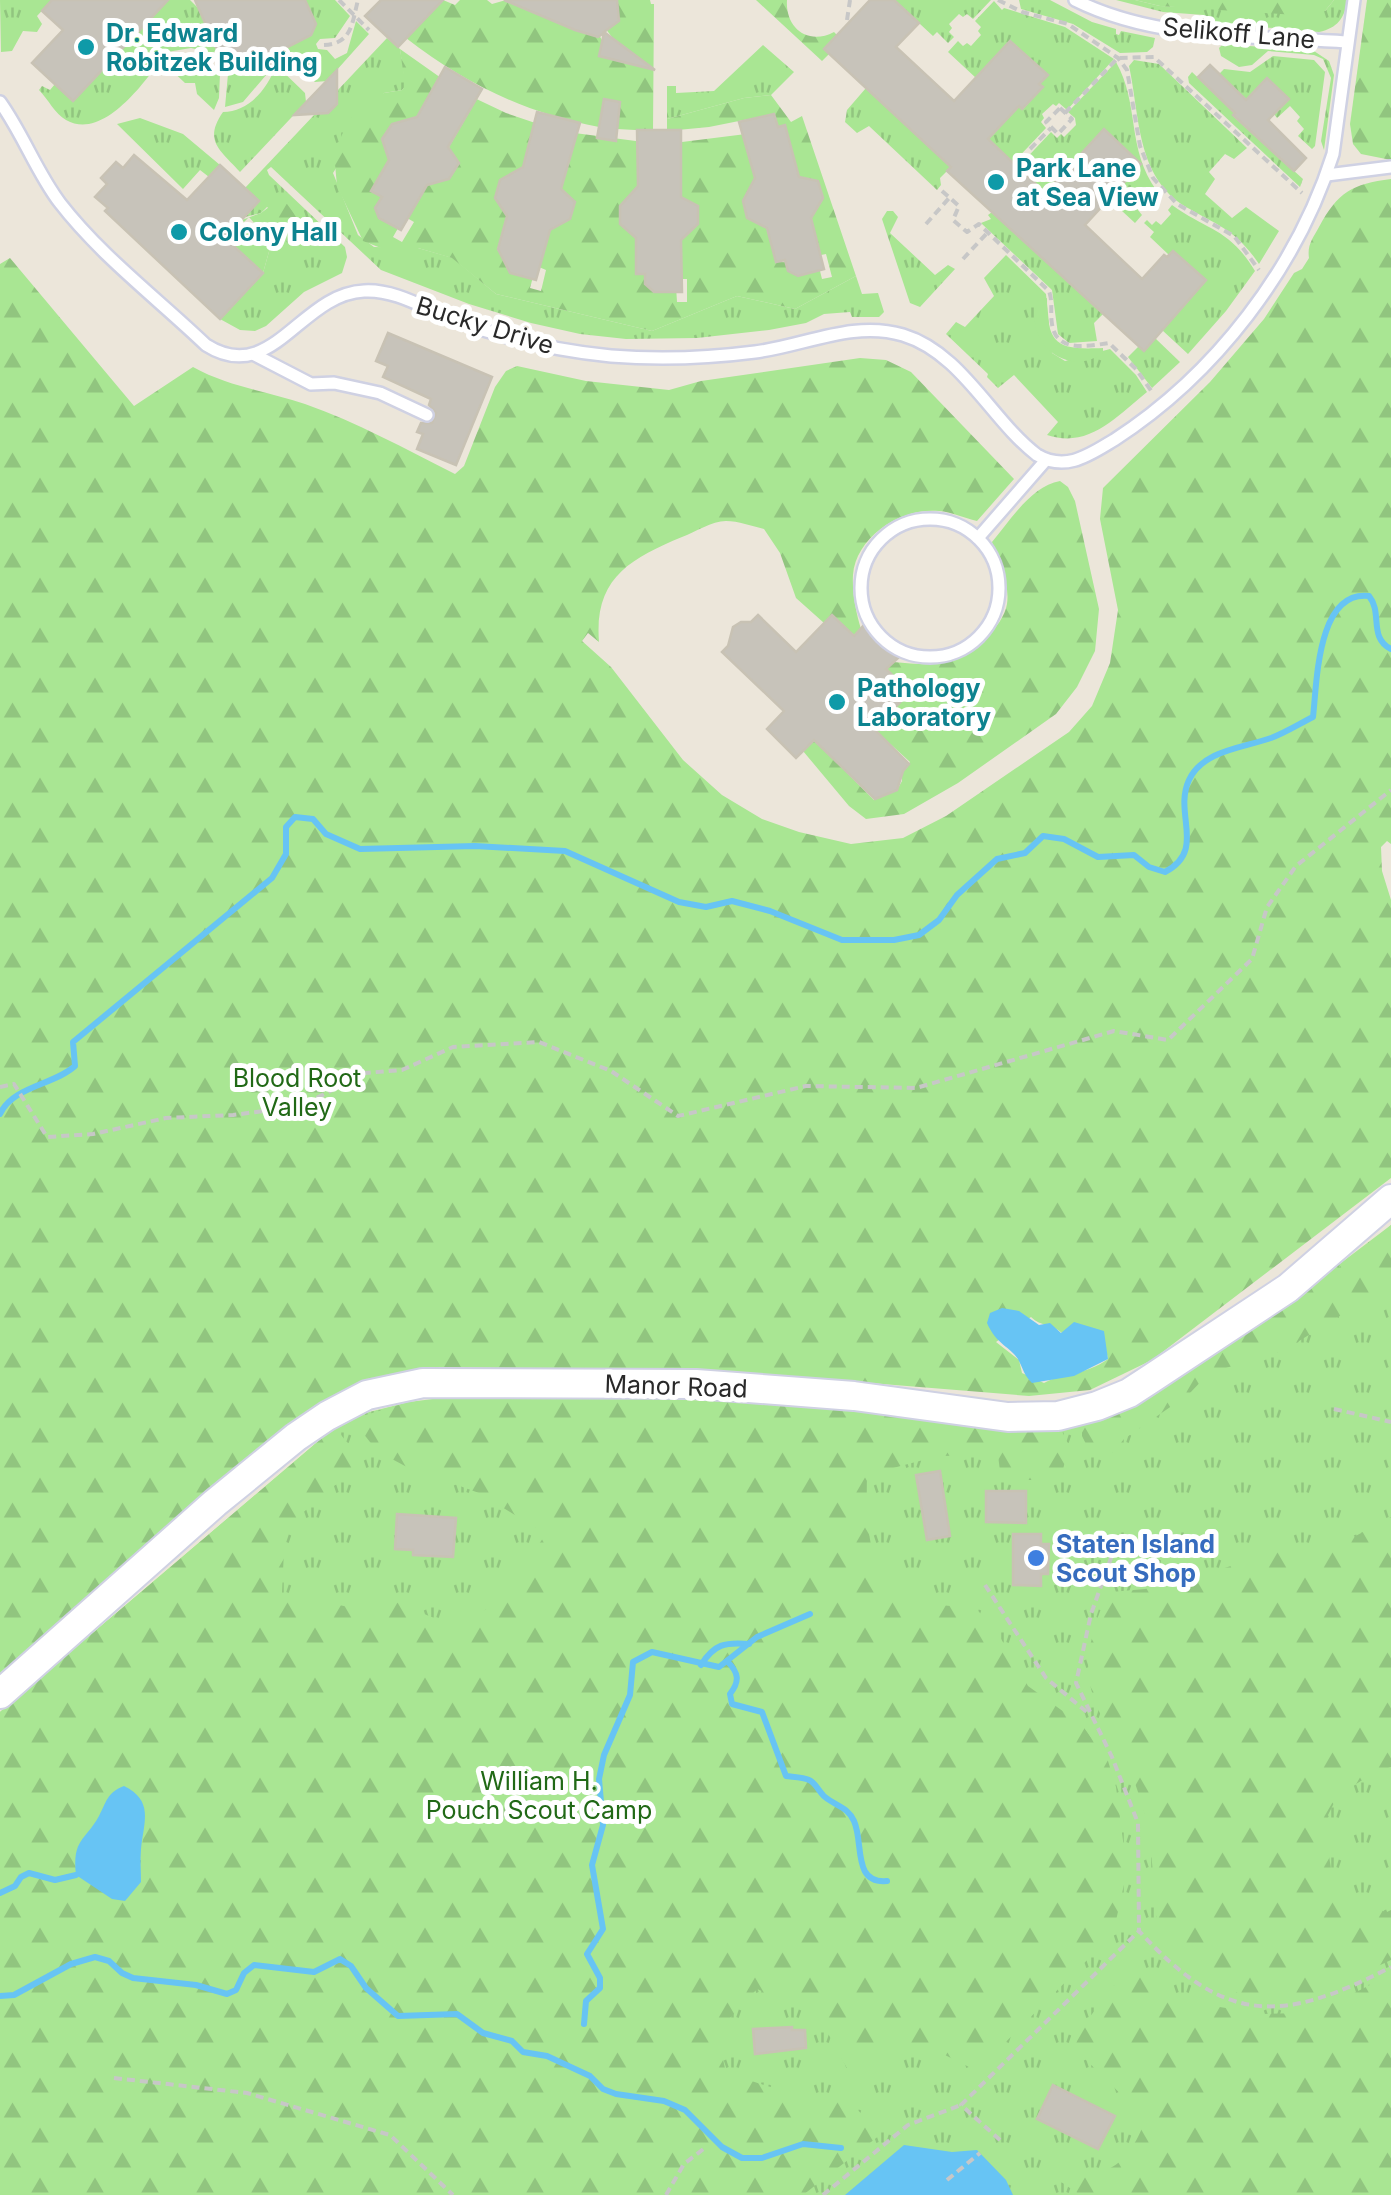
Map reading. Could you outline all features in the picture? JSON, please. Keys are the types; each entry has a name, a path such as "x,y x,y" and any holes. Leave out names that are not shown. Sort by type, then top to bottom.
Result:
{"street":[{"name":"Manor Road","path":"0,1694 296,1436 367,1395 422,1383 696,1384 854,1396 1008,1418 1058,1416 1097,1406 1152,1378 1288,1288 1391,1200"}],"lane":[{"name":"Selikoff Lane","path":"1075,0 1118,18 1172,30 1347,42"},
{"path":"978,538 1052,462 1084,458 1156,410 1220,348 1260,297 1288,254 1334,154 1354,0"},
{"path":"0,102 57,200 206,345 221,355 256,355 312,384 334,383 380,393 427,415"},
{"path":"1327,175 1391,167"},
{"name":"Bucky Drive","path":"256,355 323,303 369,290 508,337 610,356 671,358 757,352 843,332 887,332 912,338 936,353 1030,449 1052,462"},
{"path":"920,520 951,522 978,538 994,563 999,593 991,621 982,634 958,652 927,657 897,649 884,640 866,614 861,584 870,554 879,541 891,531 920,520"}],"path":[{"path":"339,0 369,30"},
{"path":"324,45 339,44 347,38 358,0"},
{"path":"847,20 850,0"},
{"path":"998,0 1022,12 1068,24 1118,58 1127,70 1140,146 1154,178 1177,204 1234,236 1259,270"},
{"path":"1030,149 1052,128 1046,122 1060,108 1065,113 1118,58 1140,56 1162,60 1302,192"},
{"path":"942,190 958,206 954,220 967,232 979,224 1049,291 1054,332 1060,340 1074,346 1109,343 1136,368 1152,392"},
{"path":"926,224 950,198"},
{"path":"963,258 988,232"},
{"path":"0,1087 14,1084 48,1137 93,1134 166,1118 301,1106 365,1073 402,1070 453,1047 539,1042 611,1071 678,1116 806,1086 916,1088 1114,1031 1168,1040 1252,958 1267,907 1296,866 1391,790"},
{"path":"1334,1409 1391,1422"},
{"path":"1116,1544 1091,1614 1076,1684 1112,1757 1138,1823 1139,1930 1168,1962 1205,1990 1268,2008 1339,1994 1391,1967"},
{"path":"985,1584 1046,1678 1092,1716"},
{"path":"822,2195 908,2125 961,2105 1139,1930"},
{"path":"114,2078 247,2093 390,2135 453,2195"},
{"path":"961,2105 1000,2140"},
{"path":"666,2195 684,2164 706,2147"},
{"path":"947,2180 980,2153"}],"green space":[{"path":"0,0 52,0 37,16 42,24 37,32 23,31 12,51 1,52"},
{"path":"168,0 190,0 198,8 216,50 213,53 191,48 167,52 124,104 96,122 81,124 58,114 39,90 42,86 50,90 55,84 73,101"},
{"path":"305,0 335,0 350,16 335,38 320,39 316,44 335,59 347,53 356,21 369,34 327,81 315,82 285,53 289,36 301,40 311,35 316,24"},
{"path":"443,0 455,5 460,0 487,0 492,4 506,0 599,35 599,56 625,63 627,49 605,28 619,21 614,0 650,0 654,4 653,131 617,129 620,102 604,99 599,127 521,105 451,69 406,38"},
{"path":"756,0 787,0 794,26 807,35 834,32 837,35 825,49 829,54 822,61"},
{"path":"894,0 991,0 973,19 959,14 949,24 954,37 948,43 937,32 933,36"},
{"path":"1019,0 1050,0 1092,22 1116,29 1116,34 1121,31 1155,38 1153,47 1147,52 1120,53 1073,24 1021,9"},
{"path":"1116,0 1160,6 1325,11 1334,0 1348,0 1339,21 1319,32 1204,22 1204,15 1163,12"},
{"path":"1135,0 1334,0 1325,11 1310,16 1160,6"},
{"path":"1367,0 1391,0 1391,160 1361,154 1353,144 1350,124"},
{"path":"994,1 1002,10 1065,27 1114,59 1067,110 1059,103 1042,114 1041,122 1046,128 1013,163 988,139 1019,106 1023,109 1042,88 1039,84 1047,75 1011,41 976,78 948,52 958,41 971,46 981,35 981,27 975,21"},
{"path":"387,38 400,49 406,86 384,93 333,173 358,235 374,247 418,248 453,258 496,294 652,331 737,296 795,309 856,276 862,294 878,293 884,312 879,317 852,317 850,312 824,314 806,323 769,330 697,338 626,339 531,323 381,270 271,167 267,170 269,175 345,247 347,257 342,273 304,292 255,331 240,330 220,319 263,273 270,248 291,228 267,207 245,217 259,202 245,188 315,114 328,113 337,91"},
{"path":"1223,44 1314,51 1329,61 1334,75 1324,150 1321,141 1331,78 1323,59 1268,51 1252,65 1239,67 1221,56 1219,48"},
{"path":"763,45 794,72 771,95 744,98 667,119 667,86 676,86 676,93 714,91"},
{"path":"400,49 451,85 438,80 412,125 403,121 392,124 382,139 391,156 371,191 382,197 375,208 379,219 401,223 393,237 402,242 414,222 407,218 430,179 449,179 458,164 449,147 475,102 466,94 550,128 534,126 520,177 495,197 508,211 497,250 508,253 505,264 510,273 534,273 530,288 541,291 546,270 539,267 551,224 558,226 570,219 575,202 561,189 576,138 567,132 651,143 639,196 629,197 620,205 620,223 636,233 646,284 654,292 676,286 677,302 687,302 681,234 698,223 698,206 681,197 681,144 674,143 754,133 743,137 758,187 748,190 743,201 747,218 760,225 765,223 776,262 818,263 822,279 832,277 826,254 821,255 809,212 822,198 818,181 799,177 785,126 778,127 774,114 667,131 667,119 744,98 771,95 791,122 802,116 856,276 795,309 737,296 652,331 496,294 452,258 418,248 386,250 363,241 337,186 334,153 348,121 366,103 405,86"},
{"path":"193,56 208,60 220,74 214,110 197,94 195,83 185,83 167,66 176,59"},
{"path":"1273,56 1314,60 1325,72 1312,149 1298,136 1304,129 1290,106 1277,118 1274,114 1288,99 1268,79 1246,100 1219,74 1224,69 1250,72"},
{"path":"227,59 267,74 243,102 225,107 228,74 223,62"},
{"path":"1134,60 1159,64 1247,148 1234,159 1225,154 1209,172 1215,179 1205,194 1232,218 1246,207 1279,231 1259,264 1234,236 1186,207 1158,179 1139,125 1129,66"},
{"path":"1116,62 1128,94 1141,159 1157,191 1153,195 1150,192 1139,203 1142,215 1135,223 1109,199 1141,164 1104,130 1045,193 1018,167 1051,132 1057,138 1061,134 1064,137 1076,125 1068,112"},
{"path":"276,65 305,93 306,102 240,172 217,145 217,122 223,112 241,108 256,98"},
{"path":"1192,72 1235,113 1233,116 1303,179 1300,187 1189,83"},
{"path":"866,88 951,167 940,178 937,190 869,126 857,133 845,122 847,110"},
{"path":"140,118 183,134 220,165 209,177 200,170 183,189 117,124"},
{"name":"Blood Root Valley","path":"1391,179 1391,844 1387,841 1381,847 1382,871 1391,900 1391,1178 1152,1360 1090,1390 1029,1396 734,1372 439,1367 378,1379 317,1407 0,1677 0,264 10,258 134,406 193,367 234,384 324,411 455,474 464,466 495,387 506,371 517,366 586,381 669,390 701,381 860,358 886,360 911,372 1014,479 977,521 925,511 896,519 872,537 862,548 853,575 861,629 854,636 832,615 824,623 796,598 780,553 764,529 726,521 663,545 631,563 609,587 602,602 599,642 588,633 582,641 611,667 683,760 722,795 762,819 851,844 903,838 946,816 1069,732 1092,706 1110,663 1118,610 1100,519 1103,488 1210,382 1264,319 1294,273 1309,258 1311,242 1333,205 1356,187","holes":["1031,1317 1062,1333 1068,1329 1105,1345 1108,1359 1044,1383 1022,1373 1019,1360 996,1342"]},
{"path":"277,201 287,204 298,219 270,248 263,273 225,237 236,226 246,234 255,224 249,217"},
{"path":"1172,205 1227,238 1255,271 1188,354 1162,330 1205,280 1174,251 1169,255 1150,237 1154,232 1144,223 1147,220 1152,225 1156,221 1161,225 1171,214 1168,210"},
{"path":"887,211 898,217 890,233 935,275 948,265 955,269 920,307 910,303 882,219"},
{"path":"992,212 1104,313 1094,323 1097,341 1069,343 1058,334 1052,290 981,223 991,219 988,215"},
{"path":"1006,255 1046,294 1052,353 1065,361 1110,349 1147,392 1101,428 1076,438 1047,435 1058,422 1014,375 998,388 946,334 956,322 965,327 994,296 984,278"},
{"path":"1047,298 1049,326 1058,342 1075,348 1103,348 1103,353 1075,361 1051,352 1036,330 1038,301"},
{"path":"1155,338 1180,362 1152,388 1128,357"},
{"path":"1060,481 1075,501 1099,609 1095,651 1077,687 1056,714 958,783 904,814 866,819 849,806 803,751 814,740 874,800 880,794 897,790 902,771 910,762 874,729 910,692 886,669 893,662 933,664 954,660 990,633 1000,622 1008,596 992,542 1030,497"},
{"name":"William H. Pouch Scout Camp","path":"1391,1225 1391,2195 0,2195 0,1712 335,1427 365,1413 409,1402 842,1409 1017,1429 1091,1423 1135,1404 1271,1316"},
{"path":"1391,1225 1391,1284 1283,1351 1209,1373 1189,1394 1124,1439 1112,1453 1088,1448 1082,1424 1113,1415 1157,1392 1297,1298"},
{"name":"William H. Pouch Scout Camp","path":"456,1396 686,1400 823,1408 1000,1427 1060,1427 1069,1446 1060,1481 1001,1479 998,1455 938,1456 867,1475 869,1533 883,1574 896,1588 916,1599 975,1607 1000,1637 1028,1686 1082,1725 1108,1761 1116,1787 1127,1871 1113,1934 977,2071 939,2052 893,2039 858,2074 855,2083 818,2015 757,1989 717,2032 726,2073 799,2096 849,2100 880,2135 803,2195 0,2195 0,1712 335,1427 362,1462 285,1528 282,1593 358,1609 387,1598 450,1625 496,1605 546,1534 479,1493 405,1466 377,1451 352,1419 409,1402","holes":["99,1816 146,1819 141,1882 112,1899 84,1879 90,1824"]},
{"path":"1391,1517 1391,1767 1353,1786 1334,1803 1324,1823 1333,1882 1356,1904 1391,1910 1391,1960 1296,1998 1252,1997 1227,1989 1186,1965 1163,1939 1141,1800 1093,1697 1089,1657 1093,1634 1111,1592 1145,1589 1289,1548 1350,1539"},
{"path":"1129,1966 1177,2006 1207,2005 1264,2014 1300,2013 1337,2002 1391,1974 1391,2195 1080,2195 1057,2179 1114,2166 1131,2149 1146,2119 1074,2048 1082,2027"}],"water":[{"path":"1002,1308 1019,1311 1039,1325 1050,1323 1061,1333 1074,1322 1104,1331 1108,1359 1074,1376 1032,1383 1016,1356 995,1337 987,1323 990,1313"},
{"path":"124,1786 140,1798 145,1813 141,1882 125,1901 112,1899 76,1875 75,1863 81,1841 108,1798"},
{"path":"904,2145 952,2152 977,2150 1006,2180 1013,2195 845,2195"}],"building":[{"name":"Dr. Edward Robitzek Building","path":"52,0 168,0 73,101 32,63 63,30 42,11"},
{"path":"195,0 305,0 316,24 311,35 278,52 267,74 227,59 215,46"},
{"path":"381,0 443,0 398,47 365,16"},
{"path":"504,0 617,0 619,21 604,32 655,70 599,56 604,33 598,37 575,30"},
{"name":"Park Lane at Sea View","path":"870,0 894,0 919,23 896,47 954,101 1010,41 1048,75 1039,84 1043,87 988,139 1045,193 1104,129 1141,164 1085,225 1142,279 1164,255 1167,257 1173,251 1206,280 1144,351 947,171 951,167 824,49"},
{"path":"1210,65 1246,100 1267,78 1289,99 1268,120 1306,158 1294,171 1198,77"},
{"path":"445,67 482,89 448,147 459,163 449,179 427,185 401,230 379,218 375,208 382,197 371,191 389,160 382,139 392,124 417,117"},
{"path":"337,70 337,104 328,113 294,115"},
{"path":"604,99 620,102 616,141 597,138"},
{"path":"537,112 580,123 561,189 575,202 570,219 550,230 536,280 510,273 498,249 507,216 495,198 500,180 523,167"},
{"path":"774,114 778,127 785,125 799,177 818,181 823,198 811,218 824,269 798,276 788,271 785,260 776,262 767,228 747,218 743,201 755,178 739,122"},
{"path":"637,130 681,130 681,197 698,206 698,224 681,240 682,292 654,292 645,284 645,274 636,274 636,238 620,224 620,206 638,186"},
{"name":"Colony Hall","path":"134,155 187,200 220,165 259,201 225,238 263,273 220,319 105,211 108,208 95,197 107,184 101,178 116,162 123,168"},
{"path":"388,333 492,377 456,465 417,449 423,434 417,432 421,423 432,423 436,413 429,405 431,399 383,377 388,366 376,361"},
{"name":"Pathology Laboratory","path":"758,615 796,652 832,615 854,636 864,625 898,658 886,669 910,692 874,729 909,764 897,790 875,799 814,740 796,758 767,729 784,711 722,652 728,646 733,627 751,622"},
{"path":"940,1471 950,1536 927,1540 916,1475"},
{"path":"986,1491 1026,1491 1026,1523 986,1522"},
{"path":"397,1514 456,1518 453,1557 413,1555 413,1550 395,1549"},
{"path":"1013,1534 1041,1534 1041,1544 1049,1544 1048,1574 1041,1574 1041,1586 1013,1585"},
{"path":"753,2029 805,2030 806,2048 755,2054"},
{"path":"1053,2085 1115,2116 1098,2149 1037,2119"}],"waterway":[{"path":"0,1114 14,1097 75,1066 73,1042 272,878 286,854 286,827 295,817 313,819 326,834 360,849 475,846 565,851 679,902 706,907 732,901 770,911 842,940 894,940 919,935 939,920 957,895 997,859 1025,853 1043,836 1064,839 1098,857 1134,855 1149,867 1165,872 1184,853 1185,793 1195,770 1225,751 1276,736 1313,717 1323,641 1339,608 1352,598 1369,596 1380,638 1391,649"},
{"path":"584,2024 586,2001 600,1988 600,1978 587,1954 603,1929 592,1865 603,1825 599,1779 604,1755 630,1695 633,1662 652,1652 719,1667 757,1637 810,1614"},
{"path":"701,1665 721,1646 749,1644"},
{"path":"727,1661 737,1677 730,1694 732,1704 762,1712 786,1776 811,1781 848,1813 857,1830 861,1860 868,1876 887,1881"},
{"path":"0,1893 29,1873 55,1880 76,1875"},
{"path":"0,1996 14,1995 71,1964 95,1957 109,1961 133,1978 196,1985 227,1994 236,1990 244,1973 254,1965 314,1972 340,1959 398,2016 457,2014 483,2033 512,2041 523,2052 547,2056 590,2076 603,2089 664,2101 685,2110 722,2147 742,2158 762,2158 803,2144 841,2148"}],"place":[{"name":"Dr. Edward Robitzek Building","path":"86,47"},
{"name":"Park Lane at Sea View","path":"996,182"},
{"name":"Colony Hall","path":"179,232"},
{"name":"Pathology Laboratory","path":"837,702"},
{"name":"Staten Island Scout Shop","path":"1036,1558"}]}
